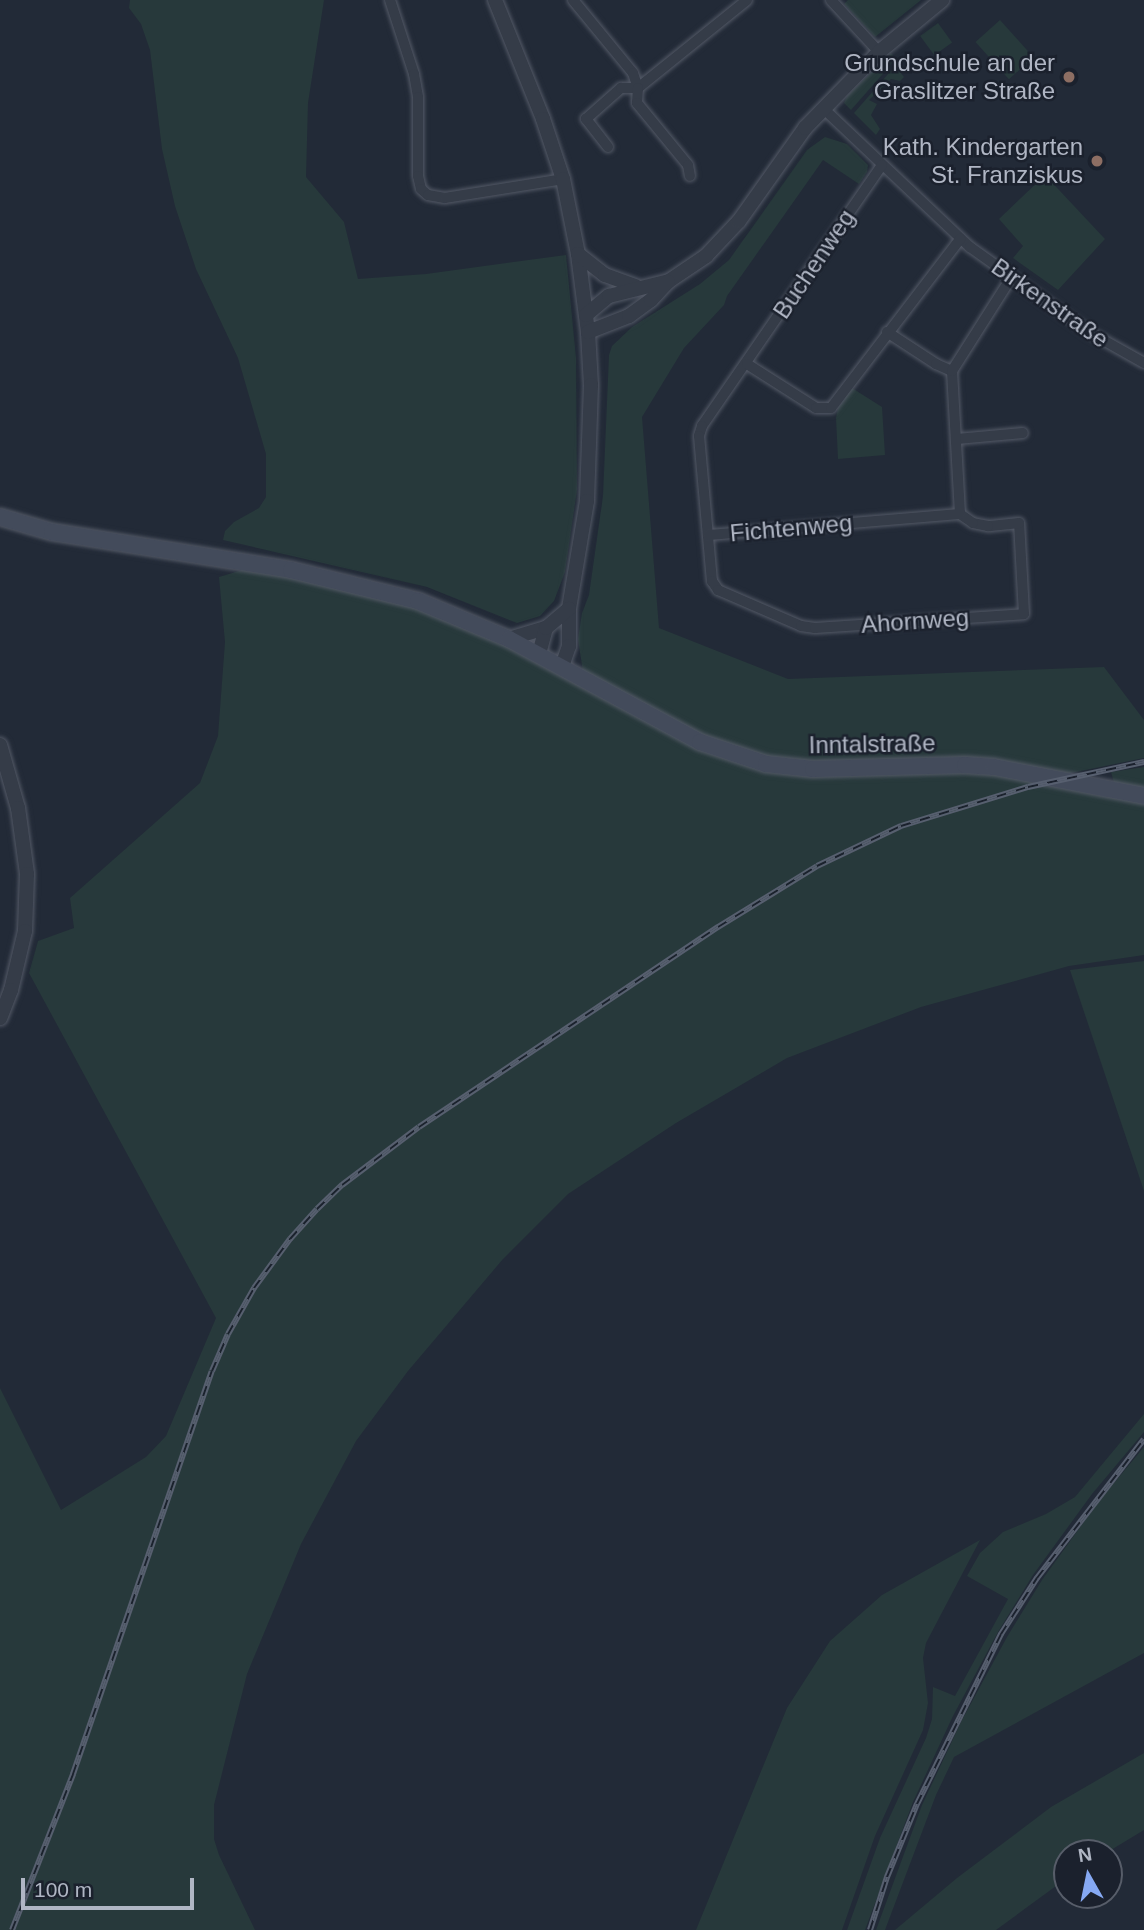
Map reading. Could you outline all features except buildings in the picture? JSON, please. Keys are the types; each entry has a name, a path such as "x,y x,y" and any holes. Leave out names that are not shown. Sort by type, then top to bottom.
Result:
{"main road":[{"path":"0,517 52,532"},
{"path":"0,531 52,532"},
{"name":"Inntalstraße","path":"52,532 224,557 364,585 418,601 539,654 699,742 766,764 813,769 984,766 1144,796"}],"street":[{"path":"390,0 414,74 418,97 418,176 421,189 428,195 445,198 563,179"},
{"path":"495,0 543,119 563,179 578,254 588,332 591,390 587,501 569,609 569,646 562,666"},
{"path":"573,0 634,73 638,88 637,103 688,165 690,176"},
{"path":"608,147 586,119 621,88 638,88 747,0"},
{"path":"831,0 879,52"},
{"path":"588,332 629,316 651,300 668,281 722,241 790,146 879,52 942,0"},
{"name":"Birkenstraße","path":"824,109 960,239 1090,332 1144,363"},
{"name":"Buchenweg","path":"747,363 882,165"},
{"path":"747,363 816,408 825,410 836,402 960,239"},
{"path":"578,254 605,275 637,286"},
{"path":"960,513 952,371 1012,278"},
{"path":"586,315 609,296 637,286 668,281"},
{"path":"887,332 936,364 952,371"},
{"name":"Fichtenweg","path":"747,363 702,426 699,436 708,535 960,513"},
{"path":"957,439 1023,433"},
{"name":"Ahornweg","path":"708,535 714,587 801,626 815,628 1024,614 1019,523 980,525 960,513"},
{"path":"509,639 546,628 569,609"},
{"path":"539,654 546,628"},
{"path":"0,745 18,808 27,874 25,931 11,990 0,1018"}],"shaded area":[{"path":"130,0 324,0 308,103 306,177 344,222 358,279 426,274 566,255 576,358 577,490 565,572 554,601 540,616 517,623 427,587 223,540 225,531 234,522 259,508 266,497 266,454 238,358 196,269 175,206 162,149 150,50 141,24 129,8"},
{"path":"848,0 921,0 875,37 844,4"},
{"path":"1000,20 1033,57 1009,79 975,42"},
{"path":"938,23 952,42 934,55 920,36"},
{"path":"891,53 896,59 851,110 844,103 847,96"},
{"path":"895,66 904,77 900,81 891,79 869,100 877,104 871,115 880,129 876,135 854,113"},
{"path":"825,137 847,144 868,165 867,172 859,184 823,160 727,296 724,305 684,348 642,417 659,628 788,679 1104,667 1144,720 1144,758 1061,775 787,762 722,745 583,672 578,639 582,613 589,595 603,496 609,355 612,346 632,327 700,284 729,260 807,150"},
{"path":"1045,175 1105,239 1058,290 1013,258 1023,246 999,219"},
{"path":"852,388 882,407 885,455 838,459 836,418 838,408"},
{"path":"249,568 417,607 469,627 697,746 746,763 993,772 1101,796 1144,802 1144,955 1069,966 921,1007 787,1058 676,1123 568,1194 503,1259 408,1371 356,1441 301,1544 247,1674 214,1805 214,1839 219,1855 255,1930 0,1930 0,1388 61,1510 146,1457 166,1436 216,1318 29,973 38,941 74,928 70,898 200,783 218,736 225,642 219,577"},
{"path":"1144,767 1144,789 1115,786 1111,772"},
{"path":"1144,961 1144,1191 1070,970"},
{"path":"1144,1414 1144,1432 1092,1494 1033,1575 998,1632 953,1716 913,1802 865,1930 847,1930 880,1838 926,1738 932,1719 933,1687 955,1696 1008,1599 967,1576 980,1553 1003,1532 1046,1514 1075,1497"},
{"path":"1144,1447 1144,1653 954,1757 936,1795 885,1930 876,1930 922,1805 962,1720 1007,1637 1042,1580 1099,1501"},
{"path":"980,1540 926,1643 923,1658 928,1703 923,1730 875,1836 842,1930 696,1930 787,1708 830,1641 882,1595"},
{"path":"1144,1753 1144,1830 1123,1843 1123,1839 1053,1839 1053,1888 996,1930 895,1930 957,1878 1051,1807"}],"railway":[{"path":"12,1930 73,1774 212,1371 228,1334 254,1288 290,1239 317,1209 342,1185 419,1127 718,927 817,866 901,826 1028,787 1144,762"},
{"path":"870,1930 887,1877 917,1804 1001,1634 1037,1578 1144,1439"}],"place":[{"name":"Grundschule an der Graslitzer Straße","path":"1069,77"},
{"name":"Kath. Kindergarten St. Franziskus","path":"1097,161"}]}
